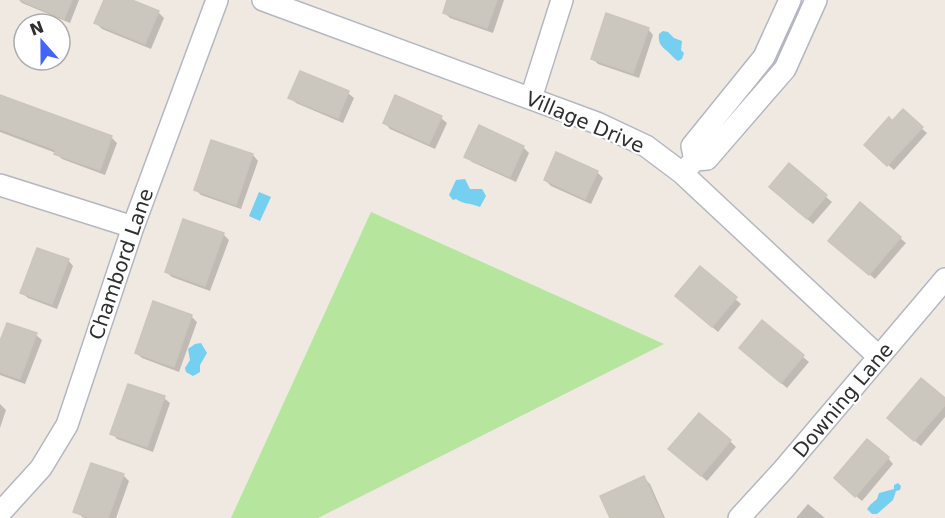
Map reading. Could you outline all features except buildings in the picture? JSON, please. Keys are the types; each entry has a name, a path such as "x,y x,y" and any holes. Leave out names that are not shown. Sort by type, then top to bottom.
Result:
{"street":[{"name":"Chambord Lane","path":"0,513 41,468 67,425 133,227 217,0"},
{"name":"Village Drive","path":"263,0 597,123 688,166 879,357"},
{"path":"531,98 562,0"},
{"path":"688,166 692,146 764,57 790,0"},
{"path":"688,166 707,159 785,69 816,0"},
{"path":"0,185 133,227"},
{"name":"Downing Lane","path":"739,518 783,470 945,279"}],"green space":[{"path":"371,212 664,344 318,518 231,518"}],"water":[{"path":"663,31 682,41 681,50 684,53 682,59 678,61 662,46 659,34"},
{"path":"465,179 470,189 482,189 486,196 480,207 453,200 449,195 456,180"},
{"path":"259,192 271,197 260,221 249,216"},
{"path":"201,343 207,353 200,365 200,372 193,376 186,372 185,368 190,360 188,349"},
{"path":"898,483 901,486 900,490 896,491 893,500 877,514 872,514 867,509 877,499 879,493 894,489 894,485"}]}
